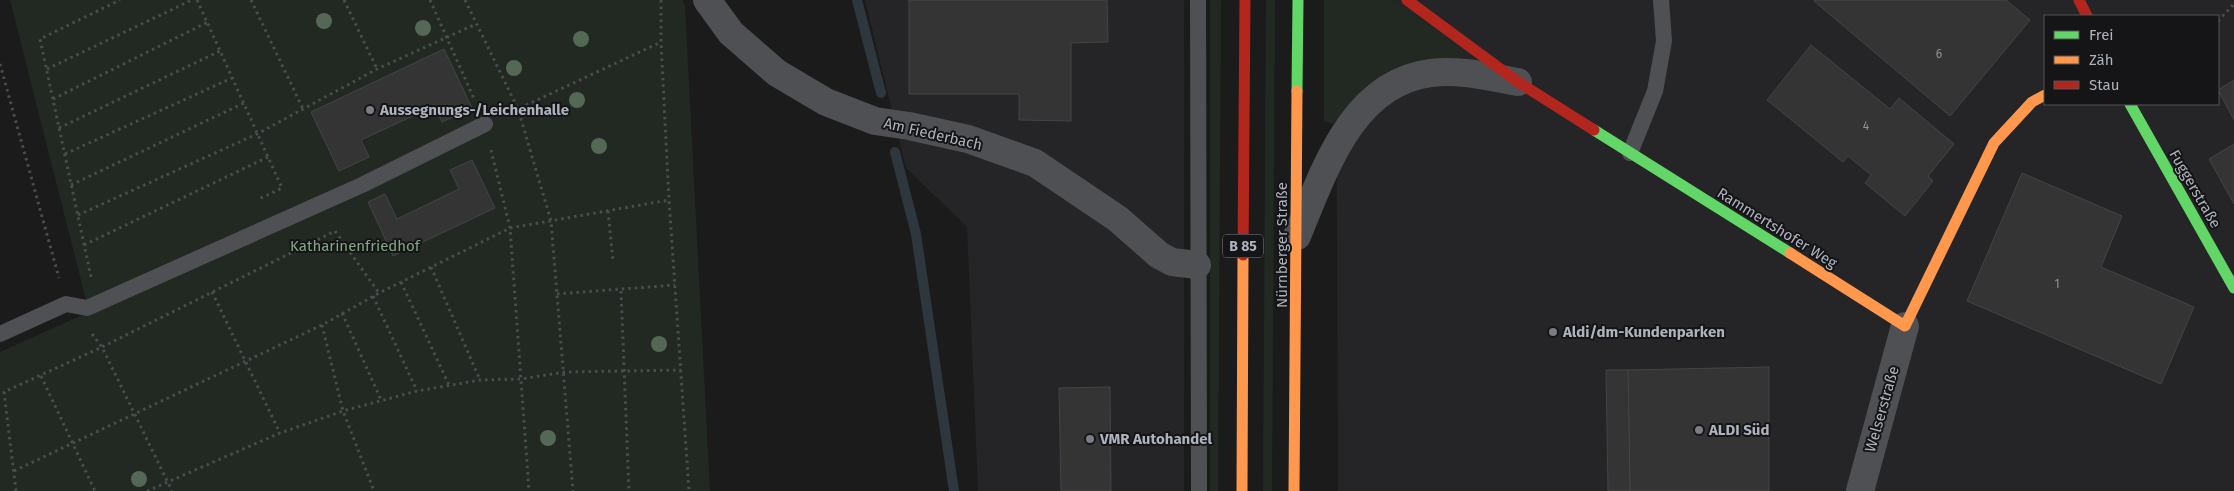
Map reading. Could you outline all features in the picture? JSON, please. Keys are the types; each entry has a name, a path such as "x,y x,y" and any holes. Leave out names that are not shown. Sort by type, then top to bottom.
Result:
{"street":[{"name":"Am Fiederbach","path":"707,0 732,34 777,73 826,102 875,121 909,126 968,139 1035,163 1118,219 1160,255 1172,262 1197,265"},
{"name":"B 85","path":"1242,491 1245,0"},
{"name":"Nürnberger Straße","path":"1294,491 1298,0"},
{"name":"Rammertshofer Weg","path":"1408,0 1518,82 1905,326"},
{"path":"2079,0 2086,15"},
{"path":"1297,236 1325,170 1346,131 1382,90 1402,80 1431,73 1468,72 1518,82"},
{"path":"1905,326 1994,143 2032,102 2044,96"},
{"name":"Fuggerstraße","path":"2131,105 2234,288"},
{"name":"Welserstraße","path":"1860,491 1905,326"}],"lane":[{"path":"1198,0 1197,265 1199,491"},
{"path":"1630,153 1655,90 1664,41 1661,0"},
{"path":"0,334 66,304 88,308 362,185 485,124"}],"path":[{"path":"92,284 40,39 120,0"},
{"path":"47,70 192,0"},
{"path":"198,0 282,188 256,201"},
{"path":"251,0 303,109"},
{"path":"344,0 377,70"},
{"path":"430,0 485,124 510,228 529,491"},
{"path":"465,0 518,109 551,221 565,372 573,491"},
{"path":"661,0 661,42 669,200 689,491"},
{"path":"2219,20 2234,4"},
{"path":"53,99 208,22"},
{"path":"78,215 257,134 377,70 476,24"},
{"path":"485,124 661,42"},
{"path":"59,128 220,51"},
{"path":"0,64 66,304 102,347 172,491"},
{"path":"65,154 232,78"},
{"path":"71,185 244,103"},
{"path":"84,245 268,157"},
{"path":"14,472 245,360 322,325 373,296 510,228 669,200"},
{"path":"608,211 612,261"},
{"path":"16,491 4,392 102,347 335,231 379,293"},
{"path":"430,267 480,380"},
{"path":"401,282 449,385"},
{"path":"557,294 621,291 675,285"},
{"path":"621,291 629,491"},
{"path":"212,292 280,433"},
{"path":"373,296 417,392"},
{"path":"342,314 382,402"},
{"path":"322,325 343,411 374,491"},
{"path":"148,491 280,433 343,411 417,392 480,380 521,378 565,372 680,370"},
{"path":"41,376 95,491"}],"shaded area":[{"path":"865,0 1184,0 1184,491 978,491 967,227 906,168"},
{"path":"1336,0 2234,0 2234,491 1338,491"}],"green space":[{"name":"Katharinenfriedhof","path":"10,0 682,0 685,6 710,491 0,491 0,352 89,312"},
{"path":"1210,0 1221,0 1218,491 1210,491"},
{"path":"1266,0 1275,0 1272,491 1263,491"},
{"path":"1324,0 1391,0 1459,47 1458,60 1418,61 1389,72 1360,91 1333,124 1324,121"}],"building":[{"path":"909,0 1107,0 1108,42 1071,43 1071,121 1019,120 1019,94 909,94"},
{"path":"2006,0 2030,20 1950,116 1814,1"},
{"path":"1811,45 1890,109 1899,98 1954,144 1928,176 1933,181 1905,216 1865,183 1871,175 1848,156 1843,162 1767,100"},
{"name":"Aussegnungs-/Leichenhalle","path":"444,49 472,108 442,122 434,106 361,140 369,157 339,171 311,112"},
{"path":"2234,80 2234,120 2219,92 2219,89"},
{"path":"2234,144 2234,204 2209,159"},
{"path":"472,160 495,208 393,256 368,202 385,194 397,219 459,189 450,170"},
{"path":"2022,173 2122,216 2101,267 2194,307 2161,384 1967,301"},
{"name":"ALDI Süd","path":"1769,367 1769,491 1630,491 1628,370"},
{"path":"1606,370 1628,370 1630,491 1608,491"},
{"path":"1110,387 1111,491 1061,491 1059,388"}],"waterway":[{"path":"857,0 881,93"},
{"path":"895,152 916,234 954,491"}],"traffic: fast":[{"path":"1297,91 1298,0"},
{"path":"2131,105 2234,288"},
{"path":"1594,130 1790,253"}],"traffic: slow":[{"path":"1294,491 1297,91"},
{"path":"1790,253 1905,326 1994,143 2032,102 2044,96"},
{"path":"1242,491 1243,255"}],"traffic: jam":[{"path":"1243,255 1245,0"},
{"path":"1407,0 1518,82 1594,130"},
{"path":"2079,0 2086,15"}],"place":[{"name":"Aussegnungs-/Leichenhalle","path":"370,110"},
{"name":"Aldi/dm-Kundenparken","path":"1553,332"},
{"name":"ALDI Süd","path":"1699,430"},
{"name":"VMR Autohandel","path":"1090,439"}]}
